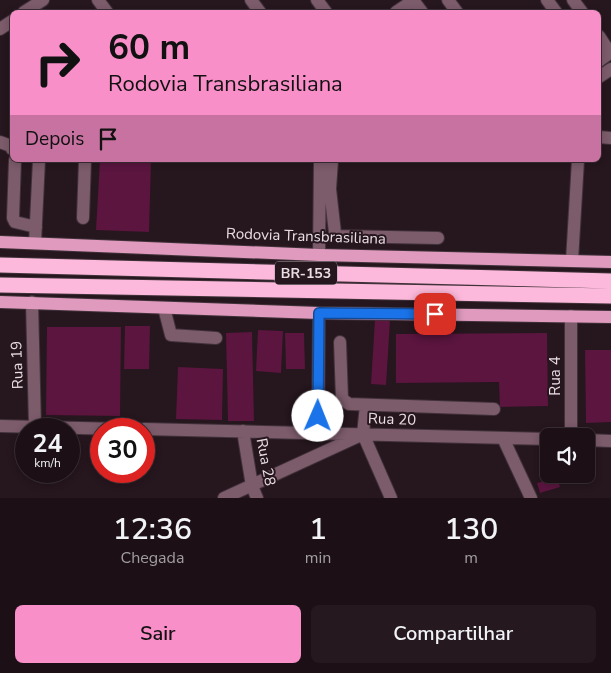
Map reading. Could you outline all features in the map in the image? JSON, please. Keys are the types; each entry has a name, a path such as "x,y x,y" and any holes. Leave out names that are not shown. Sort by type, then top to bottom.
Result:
{"highway":[{"name":"BR-153","path":"0,265 611,281"},
{"name":"BR-153","path":"0,285 611,296"}],"main road":[{"name":"Rodovia Transbrasiliana","path":"0,242 319,255 611,262"},
{"path":"0,302 319,313 611,317"}],"street":[{"path":"27,10 43,0"},
{"path":"316,0 324,10"},
{"path":"399,10 414,0"},
{"path":"601,39 610,52"},
{"path":"15,162 13,218 15,222 23,226 36,226"},
{"path":"35,243 39,162"},
{"path":"84,218 85,162"},
{"path":"320,162 333,230 338,236 438,238"},
{"path":"319,255 325,189 332,162"},
{"path":"572,261 578,162"},
{"name":"Rua 19","path":"32,302 35,418"},
{"path":"164,308 171,335 216,338"},
{"path":"318,433 319,313"},
{"name":"Rua 4","path":"571,316 571,428"},
{"path":"340,342 342,399 349,404 494,409"},
{"path":"366,405 362,434 391,498"},
{"path":"0,426 15,426"},
{"name":"Rua 20","path":"155,429 540,439"},
{"name":"Rua 28","path":"243,431 252,486 257,498"},
{"path":"224,498 362,434"},
{"path":"503,438 531,498"},
{"path":"595,440 611,441"}],"building":[{"path":"100,162 151,162 149,232 96,230"},
{"path":"375,320 390,320 386,385 371,384"},
{"path":"125,326 150,326 149,369 124,369"},
{"path":"47,327 121,327 120,416 46,415"},
{"path":"258,330 283,331 281,373 256,371"},
{"path":"252,332 254,421 228,421 226,333"},
{"path":"285,333 304,333 305,369 286,369"},
{"path":"547,333 548,406 500,407 499,382 396,383 396,334"},
{"path":"585,350 611,350 611,422 586,423"},
{"path":"178,367 223,369 222,420 176,419"},
{"path":"537,483 559,483 560,487 540,493"}],"route":[{"path":"318,416 319,313 435,314"}]}
